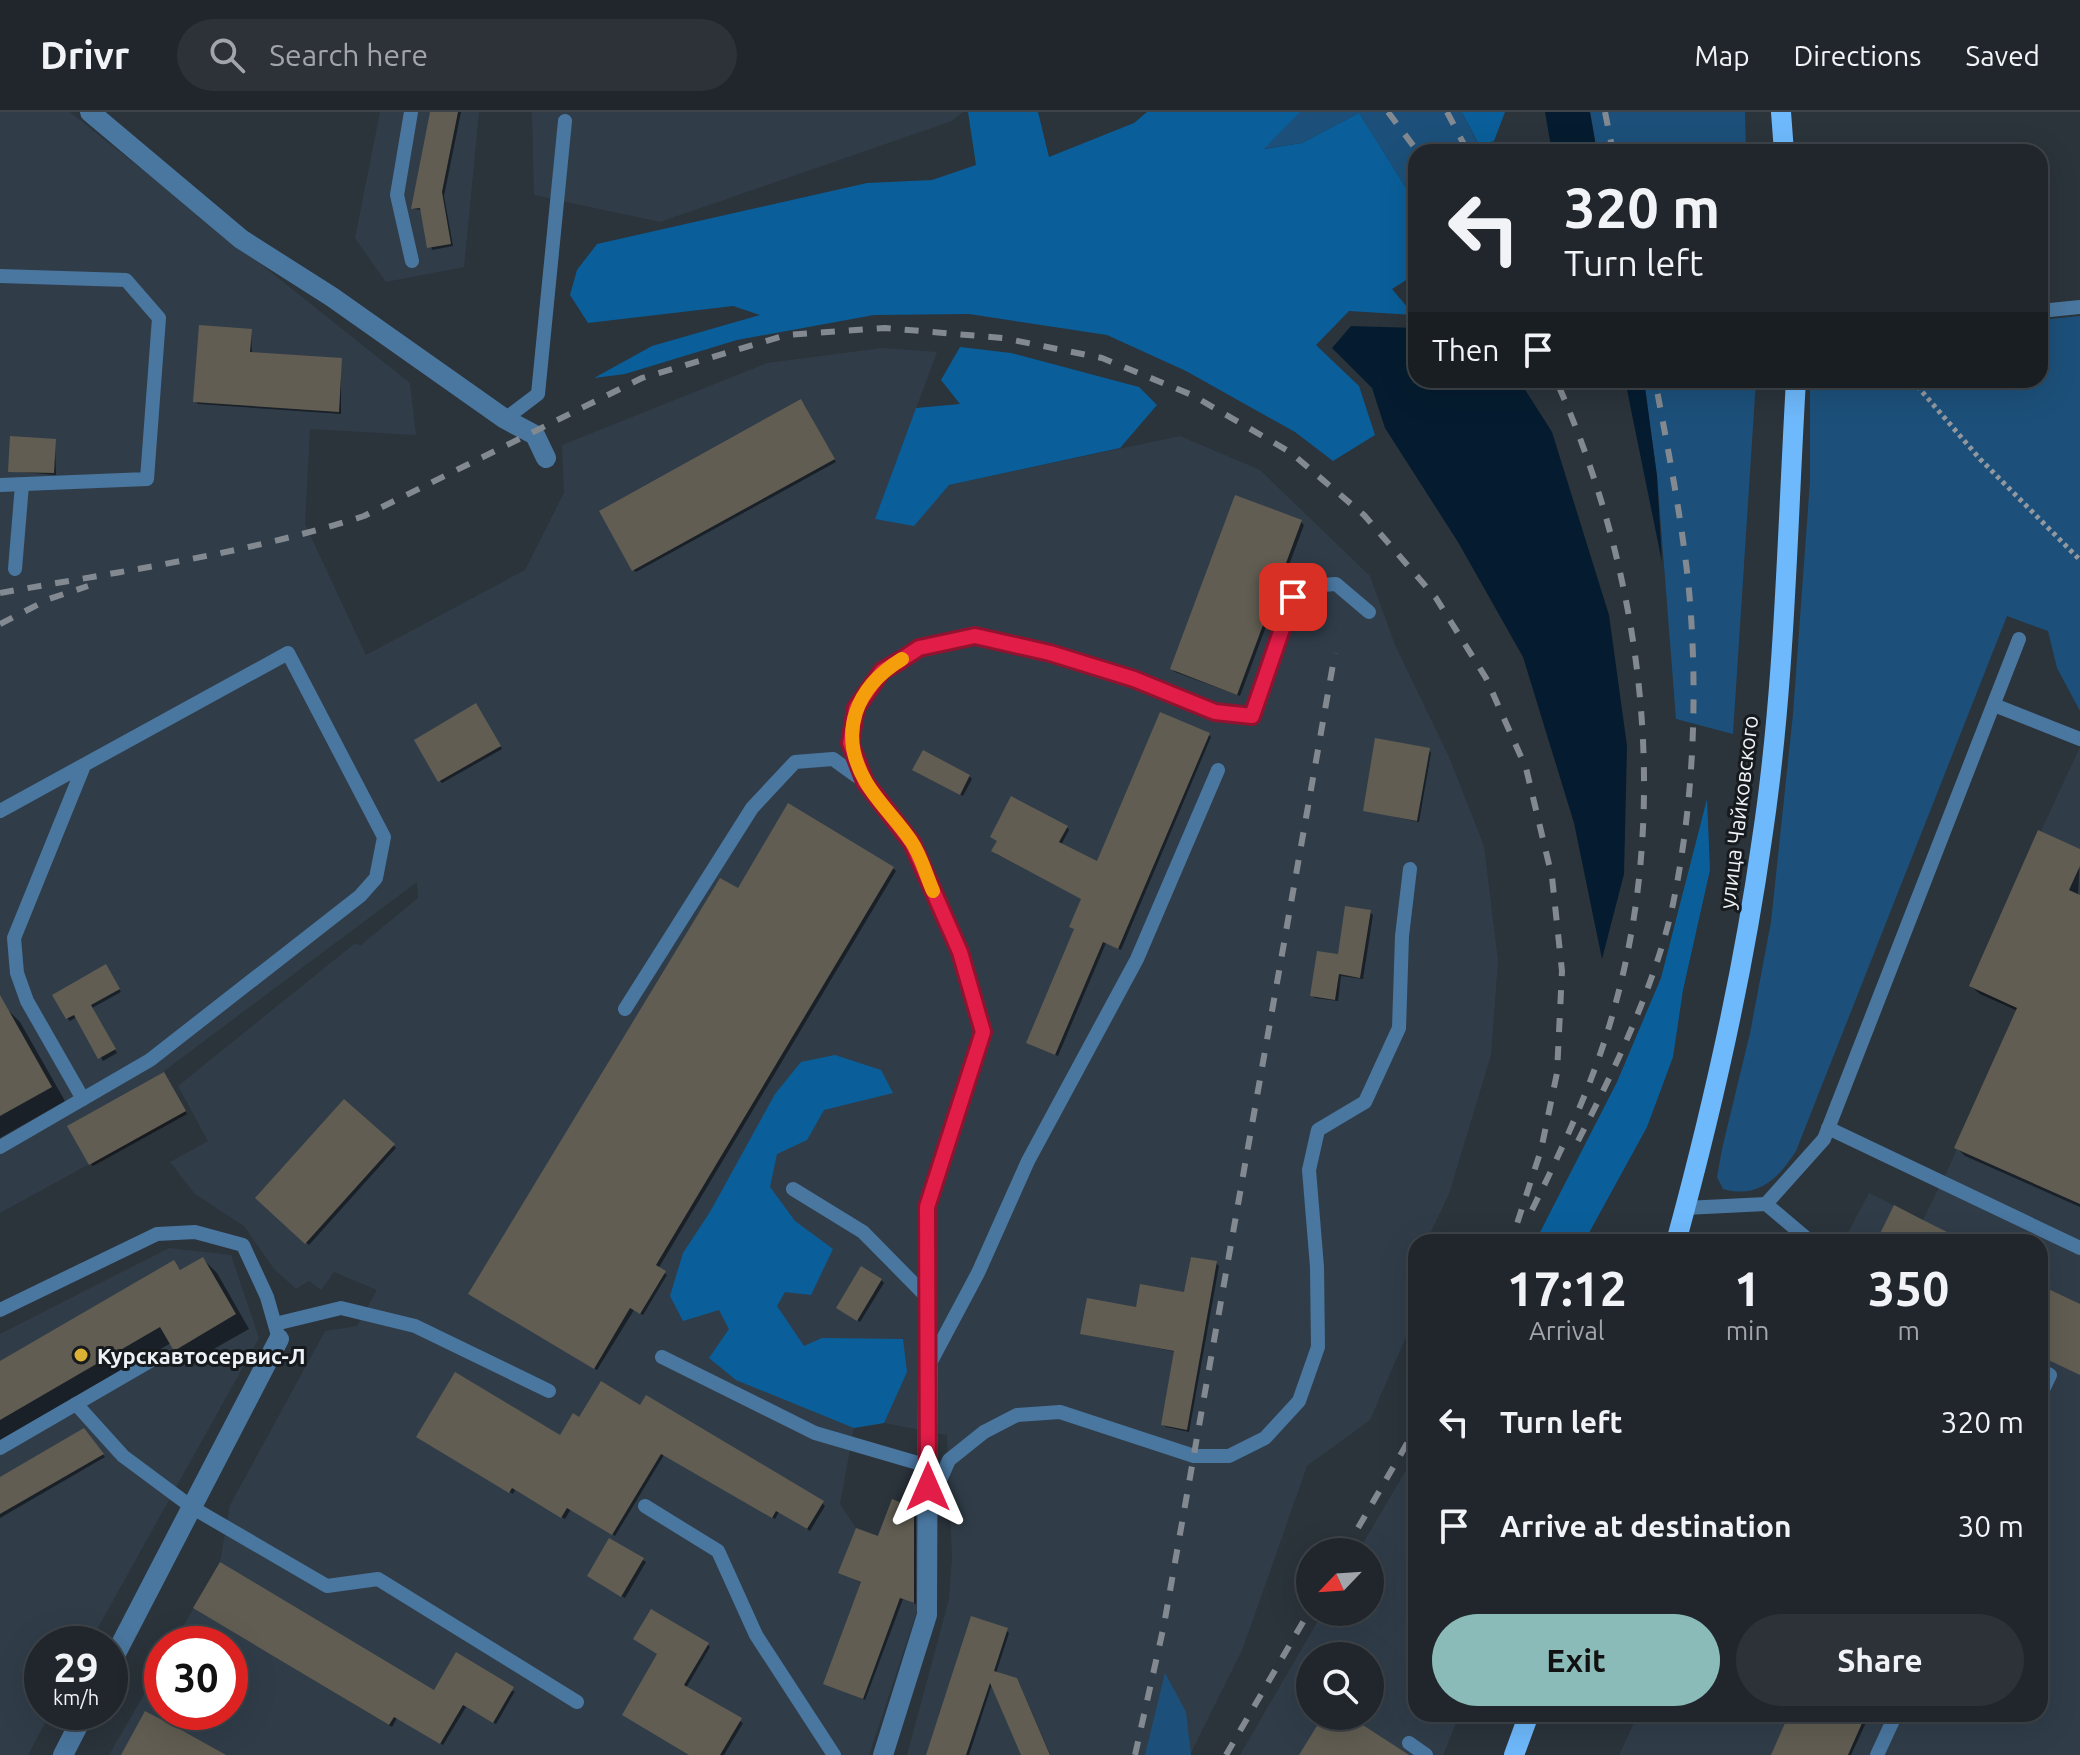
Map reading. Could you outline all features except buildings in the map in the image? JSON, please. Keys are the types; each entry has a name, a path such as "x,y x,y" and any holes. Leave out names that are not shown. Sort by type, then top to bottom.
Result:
{"main road":[{"path":"1781,112 1783,144"},
{"name":"улица Чайковского","path":"1678,1234 1741,962 1763,837 1776,708 1796,388"},
{"path":"1514,1755 1526,1722"}],"street":[{"path":"90,112 241,239 332,297 505,419 535,435 546,458"},
{"path":"128,1631 193,1508 277,1332"},
{"path":"883,1755 927,1615 928,1367"},
{"path":"63,1755 76,1730"}],"lane":[{"path":"411,112 397,195 412,261"},
{"path":"505,419 538,394 565,121"},
{"path":"0,276 126,280 159,318 147,479 0,485"},
{"path":"2048,310 2080,307"},
{"path":"15,569 22,485"},
{"path":"928,1367 925,1295 927,1207 983,1032 960,952 912,843 865,782 850,743 856,708 882,671 919,648 975,636 1050,653 1134,679 1215,712 1252,716 1293,597 1310,586 1336,584 1369,612"},
{"path":"1766,1204 1824,1139 2019,639"},
{"path":"0,811 288,653 384,837 376,878 360,896 150,1060 0,1147"},
{"path":"1994,705 2080,739"},
{"path":"625,1009 752,808 795,762 833,759 865,782"},
{"path":"83,768 14,938 17,973 27,1001 83,1099"},
{"path":"928,1367 978,1273 1028,1161 1137,959 1218,770"},
{"path":"928,1507 949,1460 984,1432 1017,1415 1060,1412 1194,1456 1229,1456 1265,1438 1299,1401 1318,1347 1317,1267 1309,1170 1318,1130 1365,1102 1399,1028 1402,936 1410,869"},
{"path":"1828,1128 2080,1248"},
{"path":"793,1189 863,1232 925,1295"},
{"path":"1685,1208 1766,1204 1802,1234"},
{"path":"0,1310 157,1234 195,1232 243,1245 267,1297 277,1332 341,1308 415,1326 549,1391"},
{"path":"0,1448 157,1357"},
{"path":"662,1357 815,1433 928,1466"},
{"path":"76,1404 123,1456 193,1508 327,1586 378,1579 577,1702"},
{"path":"645,1506 718,1551 756,1635 834,1755"},
{"path":"1877,1755 1892,1722"},
{"path":"1409,1743 1426,1755"}],"path":[{"path":"1919,388 1980,459 2080,560"}],"shaded area":[{"path":"0,112 70,112 410,383 416,435 310,429 305,524 366,655 525,570 564,493 562,445 767,363 882,348 937,352 875,519 914,525 949,485 1180,436 1260,470 1370,576 1395,645 1449,757 1484,846 1498,961 1491,1055 1449,1194 1430,1234 1408,1234 1408,1332 1370,1420 1307,1466 1243,1648 1190,1755 907,1755 949,1599 952,1558 947,1435 884,1423 854,1428 840,1504 856,1528 877,1536 892,1499 921,1511 919,1605 869,1755 109,1755 123,1730 128,1730 128,1722 144,1694 144,1730 248,1730 248,1626 183,1626 220,1562 230,1505 325,1331 357,1326 377,1290 334,1272 321,1290 309,1281 296,1289 274,1269 244,1226 195,1194 170,1162 208,1141 178,1086 354,944 361,945 418,898 417,882 164,1071 186,1111 0,1213"},
{"path":"380,112 479,112 464,267 386,282 355,238"},
{"path":"532,112 963,112 952,121 660,222 534,195"},
{"path":"968,112 1038,112 1049,157 1134,123 1147,112 1300,112 1264,149 1302,143 1359,113 1408,191 1408,279 1392,289 1408,308 1408,315 1349,311 1316,345 1359,386 1375,435 1333,461 1295,432 1186,371 1107,335 969,314 874,315 737,340 625,374 594,378 652,346 760,315 733,306 588,323 570,295 577,270 597,244 867,183 932,180 976,165"},
{"path":"1300,112 1462,112 1478,144 1408,144 1408,191 1359,113 1302,143 1262,149"},
{"path":"1462,112 1505,112 1494,141 1478,144"},
{"path":"1545,112 1590,112 1596,144 1551,144"},
{"path":"1590,112 1745,112 1746,144 1596,144"},
{"path":"2080,316 2080,711 2057,668 2048,631 2007,616 1796,1151 1774,1178 1757,1189 1723,1189 1717,1177 1722,1149 1750,1033 1771,922 1793,714 1810,481 1810,388 2048,388 2048,319"},
{"path":"1351,326 1408,328 1408,388 1524,388 1552,432 1609,615 1627,746 1624,874 1602,959 1574,823 1523,657 1458,542 1385,428 1372,388 1332,348"},
{"path":"960,347 1011,353 1139,387 1157,405 1120,448 949,485 914,526 875,519 916,408 960,404 941,380"},
{"path":"1627,388 1645,388 1657,476 1662,562"},
{"path":"1645,388 1755,388 1733,734 1676,719 1657,476"},
{"path":"2080,747 2080,1755 1619,1755 1634,1722 2048,1722 2048,1234 1847,1234 1869,1193 1923,1220 2017,1008 1969,986"},
{"path":"1707,799 1710,870 1683,990 1673,1057 1647,1127 1588,1234 1539,1234 1617,1082 1661,978"},
{"path":"835,1055 881,1070 893,1093 824,1110 807,1140 777,1154 770,1187 795,1221 833,1249 811,1295 785,1292 777,1306 804,1346 822,1338 903,1339 907,1372 884,1423 854,1428 736,1380 709,1358 729,1329 719,1310 683,1321 670,1296 683,1253 710,1212 775,1094 801,1062"},
{"path":"169,1248 231,1255 259,1338 99,1626 24,1626 24,1730 41,1730 28,1755 0,1755 0,1334"},
{"path":"1408,1467 1408,1722 1457,1722 1443,1755 1240,1755 1296,1659 1296,1730 1384,1730 1384,1642 1306,1642 1315,1626 1384,1626 1384,1538 1366,1538"},
{"path":"1165,1673 1186,1712 1191,1755 1145,1755"}],"railway":[{"path":"1388,112 1412,144"},
{"path":"1447,112 1464,144"},
{"path":"1605,112 1611,144"},
{"path":"0,593 229,551 364,516 642,378 786,335 885,328 1003,338 1102,358 1192,395 1290,452 1364,515 1436,598 1486,678 1526,768 1552,877 1562,971 1557,1073 1541,1150 1514,1234"},
{"path":"1532,1210 1600,1056 1633,925 1642,846 1644,766 1639,686 1627,607 1609,530 1586,453 1559,388"},
{"path":"1578,1141 1620,1054 1657,960 1674,899 1686,823 1692,745 1692,628 1683,537 1656,388"},
{"path":"0,624 49,599 88,586"},
{"path":"1135,1755 1164,1625 1335,653"},
{"path":"1352,1538 1408,1442"},
{"path":"1226,1755 1301,1626"}],"slow traffic":[{"path":"902,659 882,671 856,708 850,743 865,782 912,843 933,891"}],"place":[{"name":"Курскавтосервис-Л","path":"81,1355"}],"route":[{"path":"928,1487 927,1207 983,1032 960,952 912,843 865,782 850,743 856,708 882,671 919,648 975,636 1050,653 1134,679 1215,712 1252,716 1293,597"}]}
